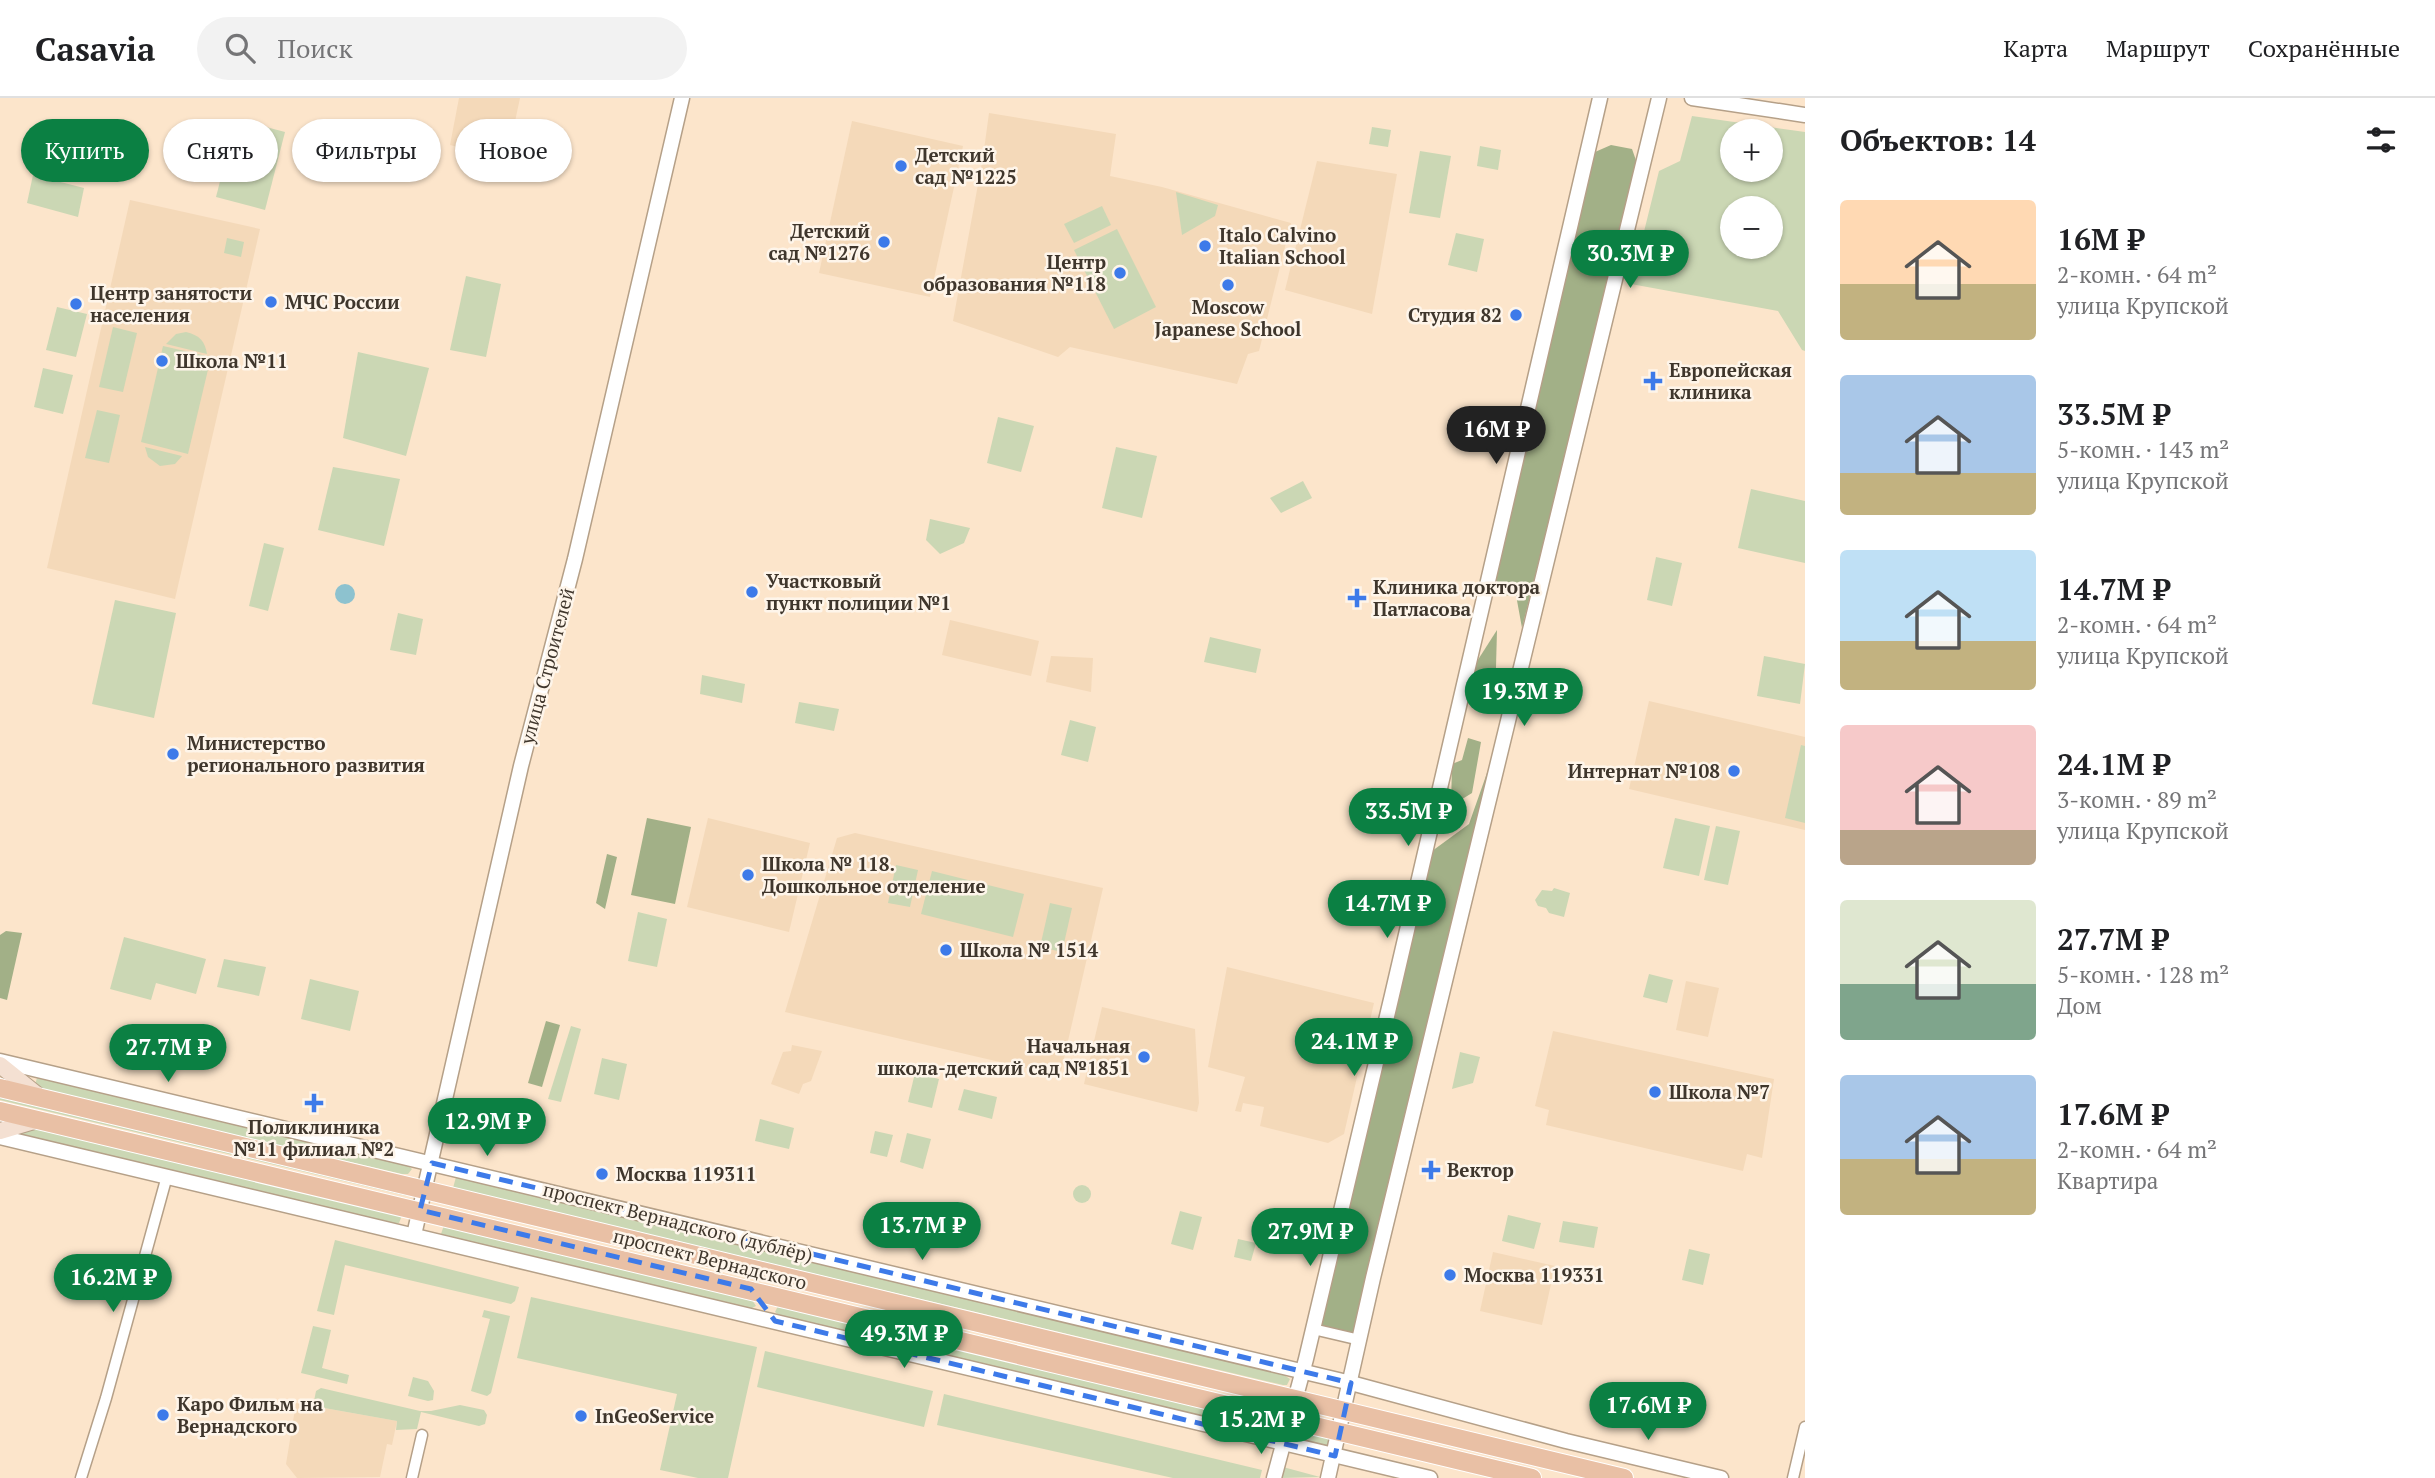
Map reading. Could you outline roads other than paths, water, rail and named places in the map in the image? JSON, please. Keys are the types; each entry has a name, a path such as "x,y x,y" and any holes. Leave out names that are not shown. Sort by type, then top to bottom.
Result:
{"main road":[{"name":"проспект Вернадского (дублёр)","path":"0,1063 41,1098"},
{"name":"проспект Вернадского","path":"0,1088 1624,1478"},
{"name":"проспект Вернадского","path":"0,1111 1532,1478"},
{"path":"0,1131 37,1120"}],"street":[{"name":"улица Строителей","path":"414,1235 521,766 575,559 682,98"},
{"path":"1274,1478 1313,1329 1600,98"},
{"path":"1328,1478 1378,1254 1659,98"},
{"path":"1692,98 1805,115"},
{"name":"проспект Вернадского (дублёр)","path":"0,1063 1303,1371 1566,1441 1721,1478"},
{"path":"0,1137 1430,1478"},
{"path":"81,1478 106,1398 167,1176"},
{"path":"751,1289 775,1321"},
{"path":"1313,1329 1360,1340"},
{"path":"1793,1478 1801,1465 1805,1427"},
{"path":"412,1478 422,1436"}],"water":[{"path":"345,584 352,587 355,594 352,601 345,604 338,601 335,594 338,587"}],"place":[{"name":"Детский сад №1225","path":"901,166"},
{"name":"Детский сад №1276","path":"884,242"},
{"name":"Italo Calvino Italian School","path":"1205,246"},
{"name":"Центр образования №118","path":"1120,273"},
{"name":"Moscow Japanese School","path":"1228,285"},
{"name":"МЧС России","path":"271,302"},
{"name":"Центр занятости населения","path":"76,304"},
{"name":"Студия 82","path":"1516,315"},
{"name":"Школа №11","path":"162,361"},
{"name":"Европейская клиника","path":"1653,381"},
{"name":"Участковый пункт полиции №1","path":"752,592"},
{"name":"Клиника доктора Патласова","path":"1357,598"},
{"name":"Министерство регионального развития","path":"173,754"},
{"name":"Интернат №108","path":"1734,771"},
{"name":"Школа № 118. Дошкольное отделение","path":"748,875"},
{"name":"Школа № 1514","path":"946,950"},
{"name":"Начальная школа-детский сад №1851","path":"1144,1057"},
{"name":"Школа №7","path":"1655,1092"},
{"name":"Поликлиника №11 филиал №2","path":"314,1103"},
{"name":"Вектор","path":"1431,1170"},
{"name":"Москва 119311","path":"602,1174"},
{"name":"Москва 119331","path":"1450,1275"},
{"name":"Каро Фильм на Вернадского","path":"163,1415"},
{"name":"InGeoService","path":"581,1416"}]}
